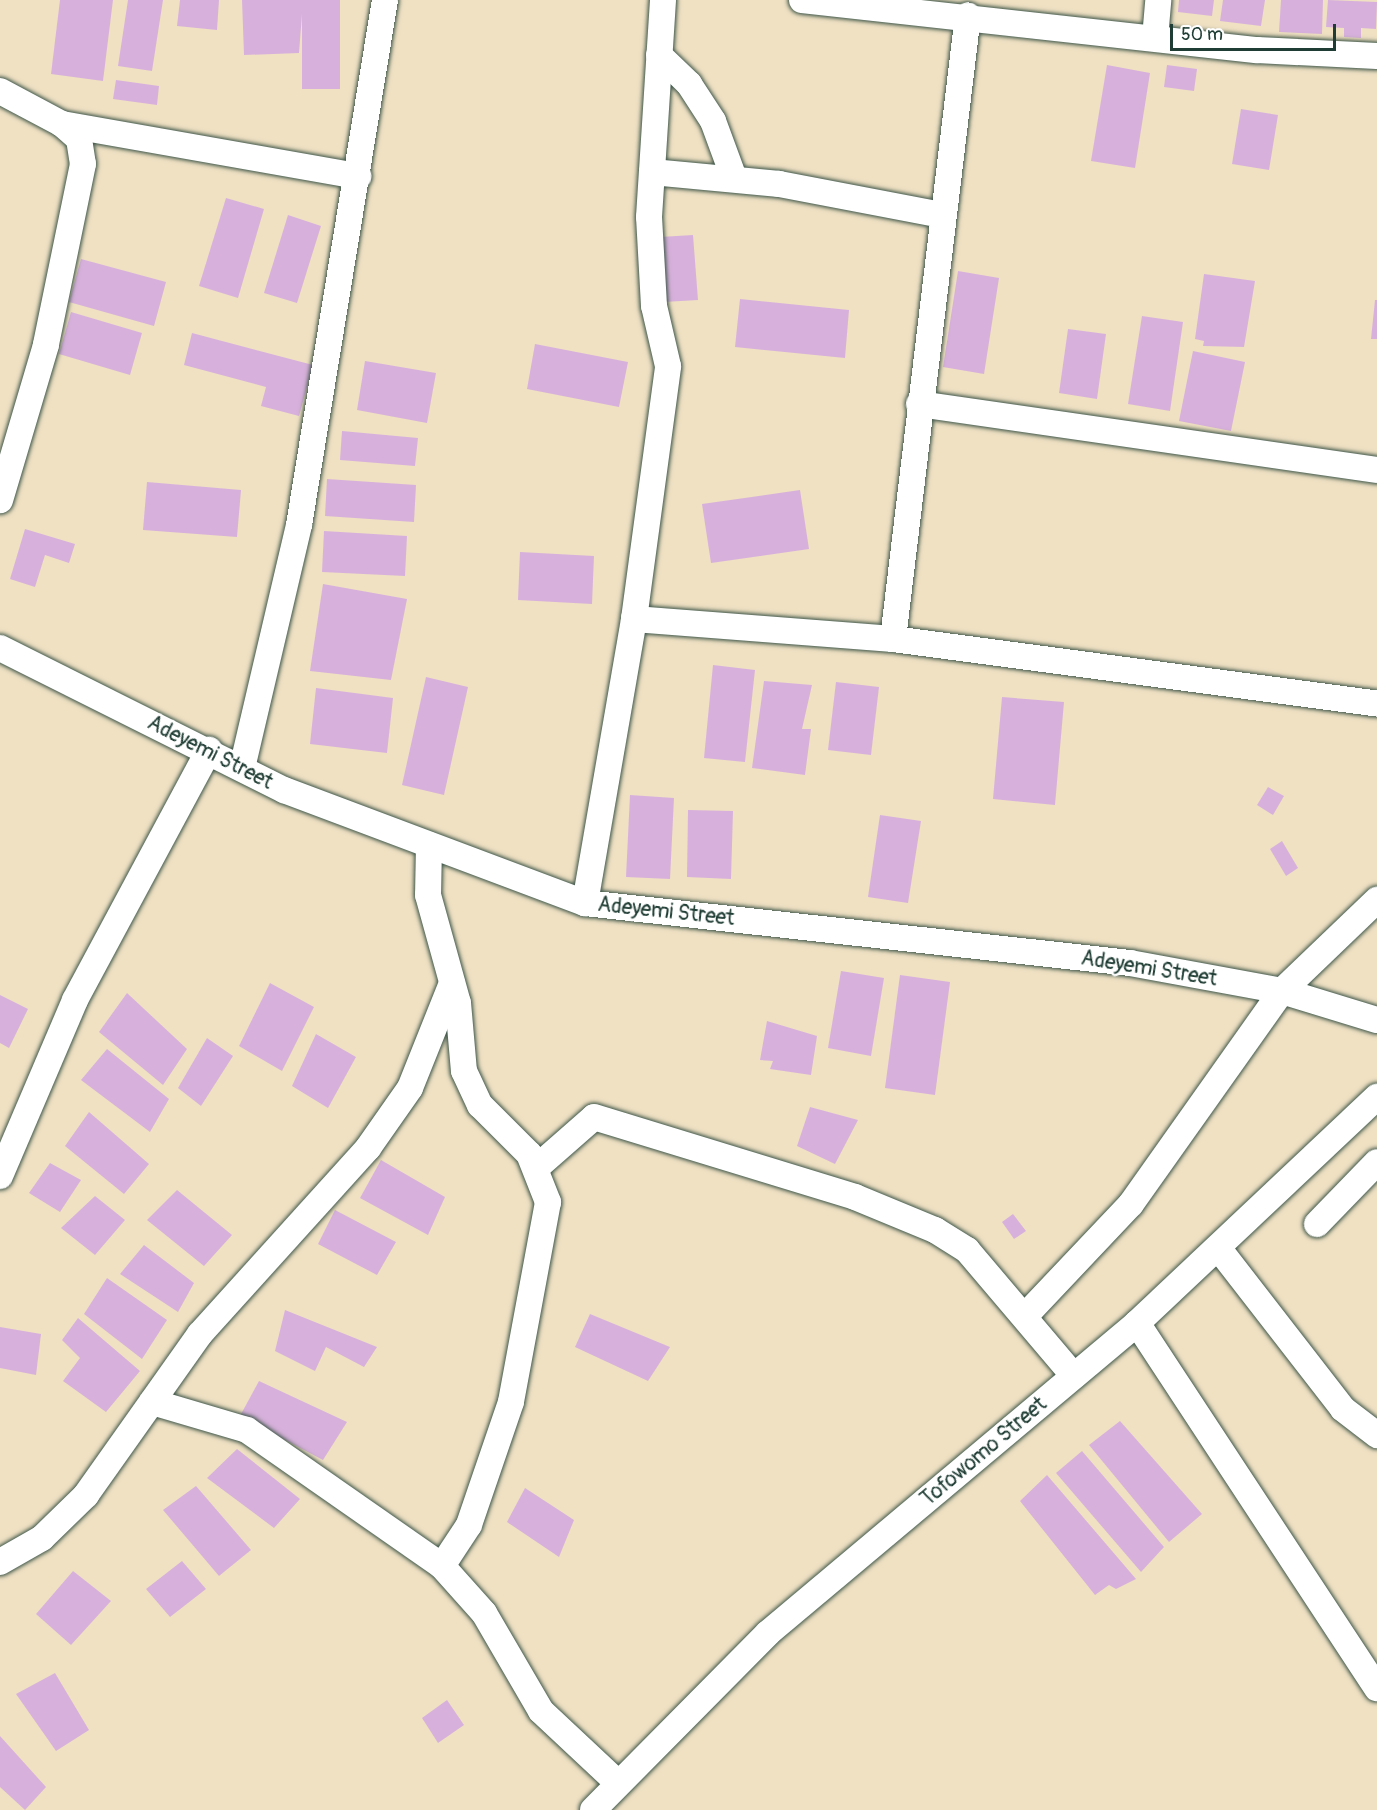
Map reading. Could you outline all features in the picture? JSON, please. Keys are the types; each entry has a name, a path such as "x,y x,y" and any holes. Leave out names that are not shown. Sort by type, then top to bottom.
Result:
{"street":[{"path":"243,768 299,525 358,176 385,0"},
{"path":"585,903 634,619 668,366 654,306 652,172 663,0"},
{"path":"802,0 968,15 1155,38 1377,56"},
{"path":"1155,38 1158,0"},
{"path":"893,639 919,404 968,15"},
{"path":"659,56 689,84 713,121 734,178"},
{"path":"0,91 62,124 79,140 83,164 46,345 0,500"},
{"path":"62,124 358,176"},
{"path":"652,172 734,178 942,215"},
{"path":"919,404 1377,470"},
{"path":"634,619 893,639 1377,704"},
{"name":"Adeyemi Street","path":"0,648 209,750 284,790 585,903 1131,963 1282,991 1377,1020"},
{"path":"0,1176 75,1000 209,750"},
{"path":"429,845 434,932 452,983 464,1071 480,1105 536,1168 548,1202 511,1402 469,1525 442,1566"},
{"path":"1025,1316 1131,1204 1282,991 1377,900"},
{"path":"0,1562 42,1538 86,1495 222,1309 368,1148 410,1088 452,983"},
{"name":"Tofowomo Street","path":"593,1810 768,1633 1137,1323 1377,1097"},
{"path":"536,1168 587,1119 643,1130 855,1197 934,1230 968,1250 1074,1376"},
{"path":"1317,1224 1377,1162"},
{"path":"1218,1249 1343,1409 1377,1435"},
{"path":"1137,1323 1377,1688"},
{"path":"152,1402 247,1430 442,1566 484,1613 541,1711 618,1783"}],"building":[{"path":"60,0 113,0 103,81 51,74"},
{"path":"128,0 163,0 152,71 118,66"},
{"path":"180,0 219,0 217,30 177,26"},
{"path":"242,0 340,0 340,89 302,89 302,14 299,53 244,55"},
{"path":"1179,0 1214,0 1212,16 1178,12"},
{"path":"1223,0 1265,0 1261,26 1220,21"},
{"path":"1281,0 1323,0 1322,34 1279,32"},
{"path":"1328,0 1377,2 1376,29 1361,28 1361,38 1344,37 1344,28 1326,27"},
{"path":"1107,65 1150,73 1135,168 1091,161"},
{"path":"1167,65 1197,69 1194,91 1164,87"},
{"path":"116,80 159,86 157,105 113,99"},
{"path":"1241,109 1278,115 1269,170 1232,164"},
{"path":"226,198 264,209 238,298 199,286"},
{"path":"288,215 321,226 297,303 264,293"},
{"path":"693,235 698,300 664,302 660,237"},
{"path":"81,259 166,282 154,326 69,302"},
{"path":"958,271 999,278 984,374 943,367"},
{"path":"1204,274 1255,281 1244,347 1203,346 1204,341 1195,339"},
{"path":"740,299 849,310 845,358 735,347"},
{"path":"1375,300 1377,300 1377,339 1371,339"},
{"path":"71,312 142,333 130,375 59,354"},
{"path":"1142,316 1183,322 1170,411 1128,404"},
{"path":"1068,329 1106,334 1097,399 1059,393"},
{"path":"192,333 313,365 299,416 261,406 266,387 184,365"},
{"path":"535,344 628,362 619,407 527,389"},
{"path":"1193,351 1245,362 1231,431 1179,421"},
{"path":"365,361 436,373 427,423 357,410"},
{"path":"342,431 418,438 415,466 340,460"},
{"path":"327,479 416,485 414,522 325,516"},
{"path":"147,482 241,490 237,537 143,530"},
{"path":"800,490 809,549 711,563 702,504"},
{"path":"25,529 75,544 69,563 45,555 35,587 10,579"},
{"path":"324,531 407,536 405,576 322,572"},
{"path":"520,552 594,556 592,604 518,600"},
{"path":"323,584 407,599 391,680 310,671"},
{"path":"713,665 755,670 745,762 704,758"},
{"path":"426,677 468,687 444,795 402,785"},
{"path":"764,681 812,685 802,729 811,729 805,775 752,768"},
{"path":"836,682 879,687 871,755 828,750"},
{"path":"316,688 393,698 387,753 310,744"},
{"path":"1002,697 1064,702 1055,805 993,799"},
{"path":"1268,787 1284,796 1273,815 1257,805"},
{"path":"630,795 674,798 670,879 626,877"},
{"path":"688,810 733,811 731,879 687,877"},
{"path":"880,815 921,821 908,903 868,897"},
{"path":"1282,841 1298,868 1286,876 1270,849"},
{"path":"841,971 884,978 871,1056 828,1048"},
{"path":"900,975 950,982 935,1095 885,1088"},
{"path":"270,983 314,1007 282,1071 239,1046"},
{"path":"127,993 187,1049 163,1085 99,1032"},
{"path":"0,995 28,1009 9,1048 0,1043"},
{"path":"767,1021 817,1036 811,1075 770,1069 773,1061 760,1060"},
{"path":"316,1034 356,1057 328,1108 292,1086"},
{"path":"207,1038 233,1056 201,1106 178,1088"},
{"path":"107,1049 169,1099 150,1132 81,1080"},
{"path":"810,1107 858,1120 835,1164 797,1146"},
{"path":"89,1112 149,1164 124,1194 65,1146"},
{"path":"381,1160 445,1197 428,1235 360,1198"},
{"path":"50,1163 81,1180 60,1212 29,1193"},
{"path":"177,1190 232,1235 204,1266 147,1220"},
{"path":"95,1196 125,1220 95,1255 61,1228"},
{"path":"335,1210 396,1242 377,1275 318,1244"},
{"path":"1013,1214 1026,1231 1014,1239 1002,1222"},
{"path":"144,1245 194,1283 178,1312 120,1274"},
{"path":"107,1278 167,1320 142,1359 84,1314"},
{"path":"285,1310 377,1347 364,1367 326,1347 315,1371 275,1351"},
{"path":"590,1314 670,1347 648,1381 575,1347"},
{"path":"78,1318 140,1371 106,1412 63,1381 80,1358 62,1340"},
{"path":"0,1327 41,1334 36,1375 0,1368"},
{"path":"259,1381 347,1422 323,1460 240,1416"},
{"path":"1120,1421 1202,1514 1169,1542 1089,1445"},
{"path":"237,1449 300,1499 274,1528 207,1478"},
{"path":"1082,1451 1164,1547 1141,1572 1056,1473"},
{"path":"1047,1475 1136,1579 1116,1589 1109,1585 1095,1595 1020,1501"},
{"path":"196,1486 251,1550 219,1576 163,1510"},
{"path":"525,1488 574,1520 559,1557 507,1522"},
{"path":"182,1561 206,1589 170,1617 146,1589"},
{"path":"73,1571 111,1601 71,1645 36,1614"},
{"path":"55,1673 89,1730 56,1751 16,1694"},
{"path":"447,1700 464,1725 438,1743 422,1718"},
{"path":"0,1736 46,1787 25,1810 0,1787"}]}
